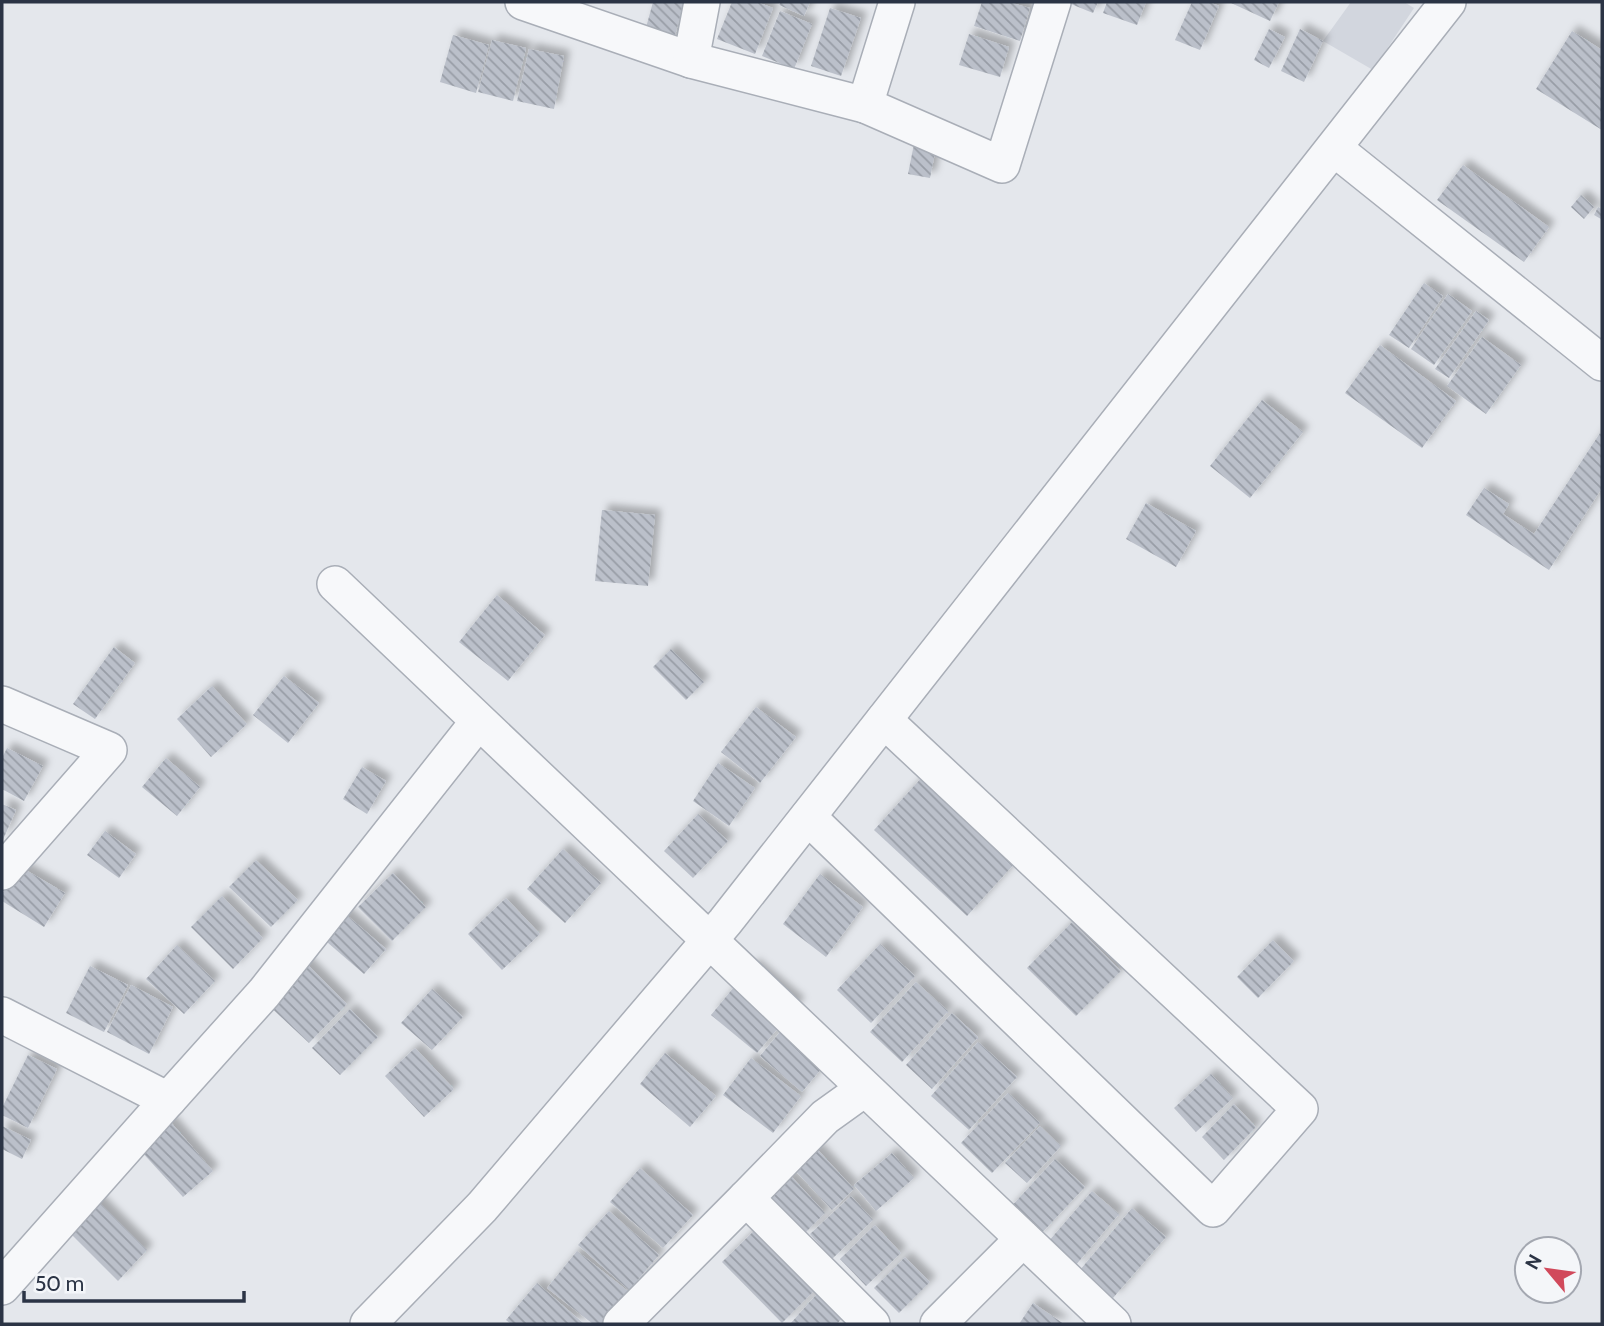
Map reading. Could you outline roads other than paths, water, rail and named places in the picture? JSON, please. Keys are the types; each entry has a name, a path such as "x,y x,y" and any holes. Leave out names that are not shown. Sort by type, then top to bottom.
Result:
{"street":[{"path":"523,2 691,60 865,105 1002,165 1053,2"},
{"path":"691,60 702,2"},
{"path":"865,105 897,2"},
{"path":"368,1324 482,1207 708,942 1335,149 1448,2"},
{"path":"1335,149 1602,363"},
{"path":"335,584 708,942 1113,1324"},
{"path":"2,704 109,750 2,872"},
{"path":"808,817 1213,1209 1300,1109 884,720"},
{"path":"2,1287 264,993 478,722"},
{"path":"2,1014 169,1100"},
{"path":"621,1324 825,1117 864,1089"},
{"path":"746,1198 872,1324"},
{"path":"938,1324 1023,1239"}]}
